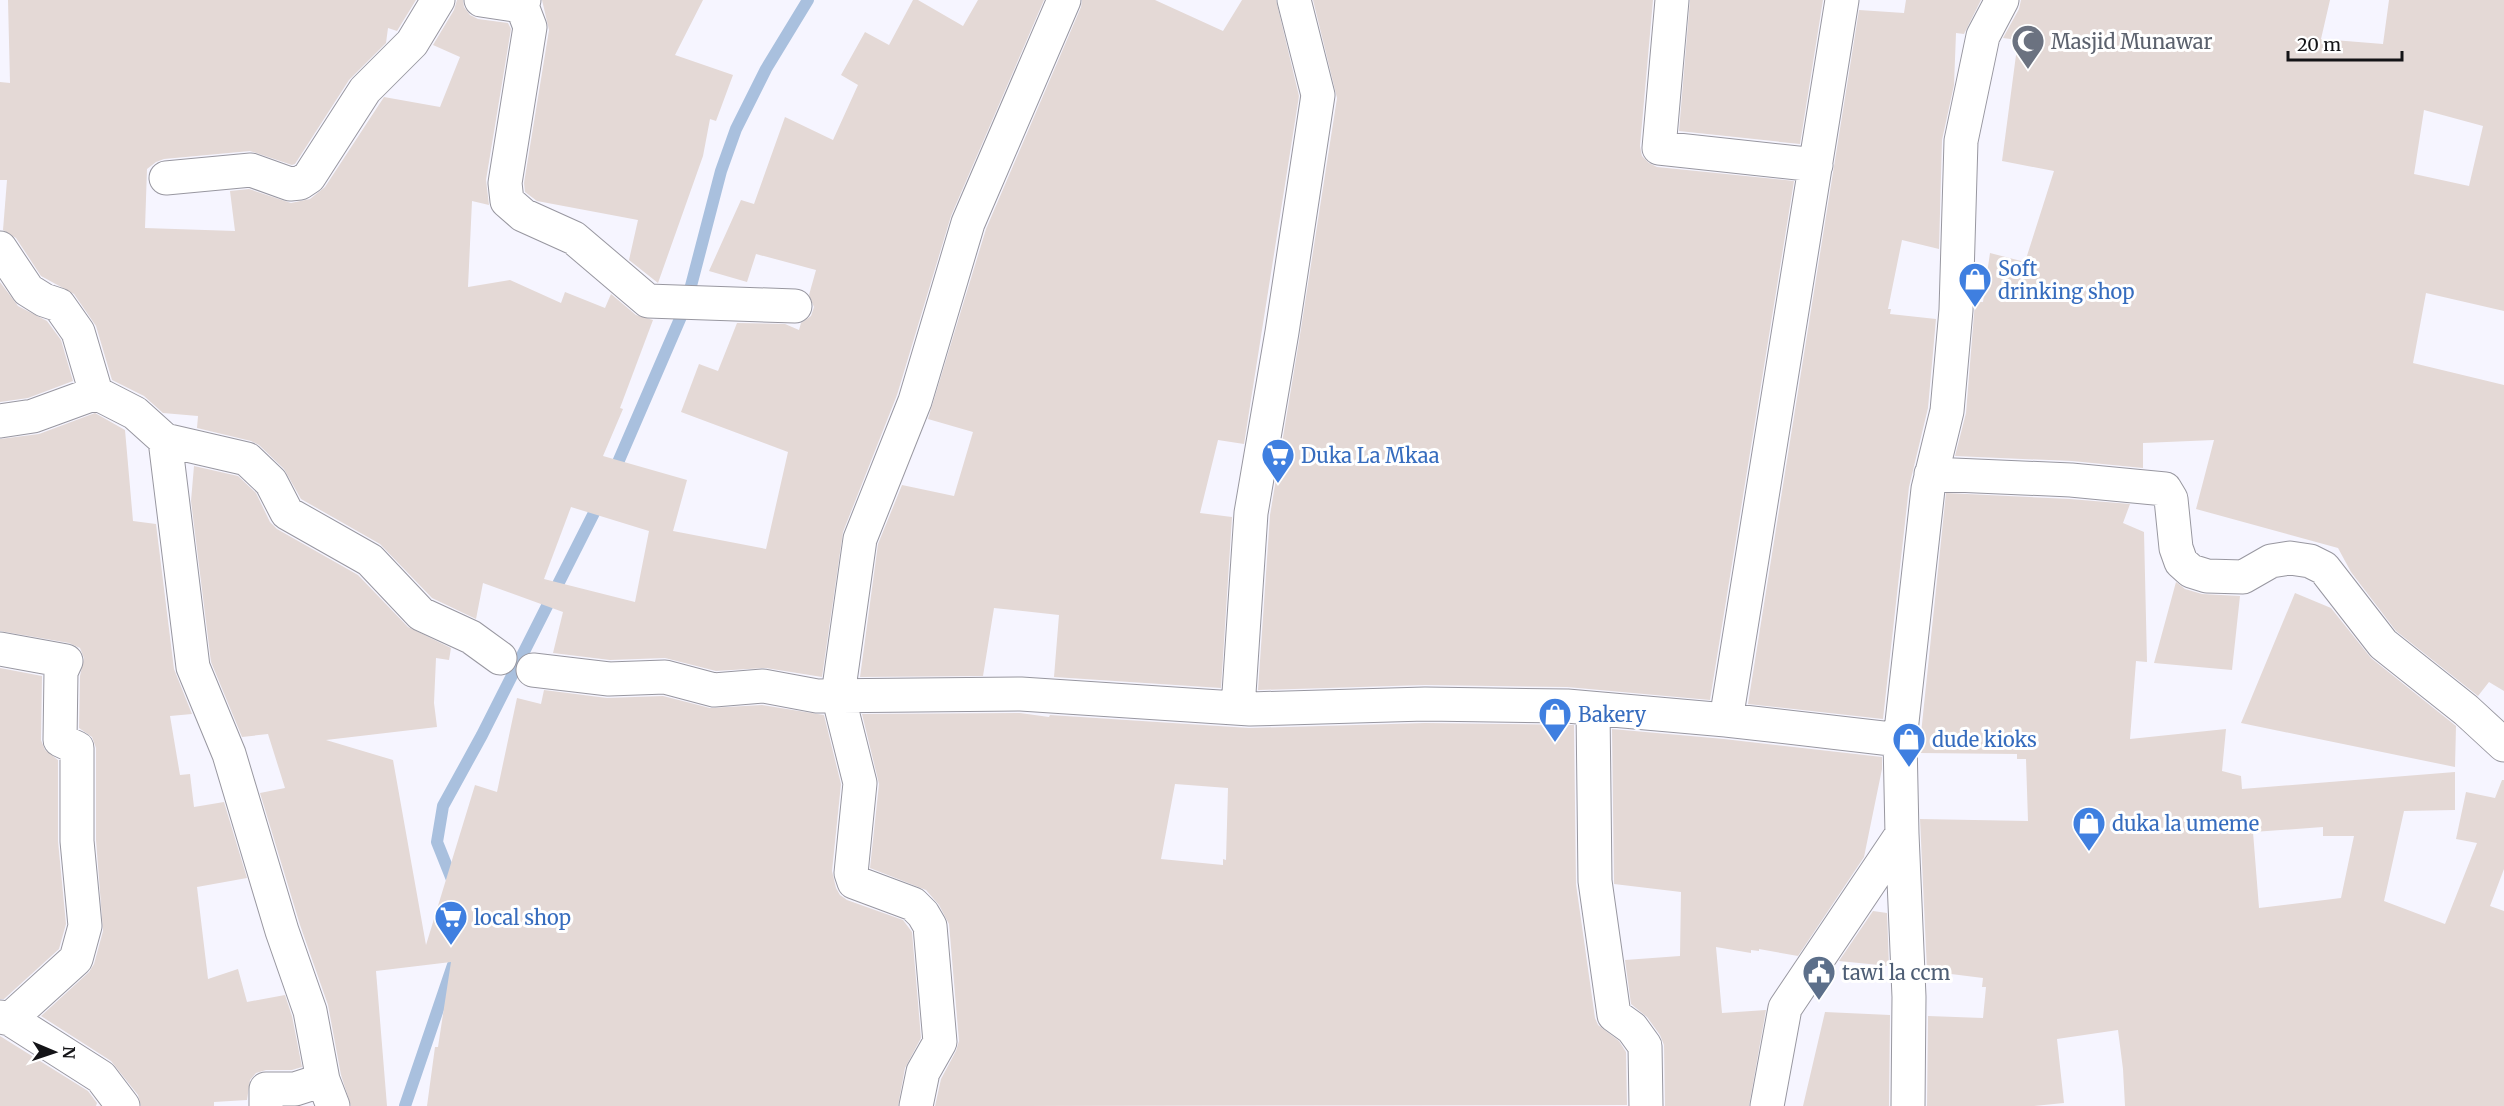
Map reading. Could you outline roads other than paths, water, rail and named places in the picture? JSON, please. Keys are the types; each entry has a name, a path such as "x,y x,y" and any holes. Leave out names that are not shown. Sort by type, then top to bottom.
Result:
{"street":[{"path":"166,178 251,170 290,184 300,183 309,177 365,90 412,43 438,0"},
{"path":"481,0 523,3 530,27 505,183 507,201 523,216 574,238 648,301 795,306"},
{"path":"916,1106 923,1072 940,1042 930,926 913,904 854,882 851,873 860,783 838,695 860,539 915,401 968,223 1064,0"},
{"path":"1238,708 1251,513 1282,332 1318,94 1294,0"},
{"path":"1672,0 1659,148 1816,165"},
{"path":"1726,720 1842,0"},
{"path":"1908,1106 1910,997 1900,740 1928,489 1947,411 1956,310 1961,141 1983,36 2002,0"},
{"path":"0,249 28,290 44,300 59,305 78,332 96,393 135,414 165,440 247,459 271,482 287,513 370,560 421,614 471,637 500,658"},
{"path":"0,421 33,416 96,393"},
{"path":"165,440 193,667 229,754 282,931 310,1011 328,1093 295,1089 266,1089 266,1106"},
{"path":"1931,474 2071,480 2165,489 2171,499 2176,548 2181,562 2191,571 2207,576 2243,577 2271,561 2290,558 2310,561 2325,568 2383,645 2466,710 2504,745"},
{"path":"0,649 66,662 61,672 60,740 77,748 77,841 85,926 76,959 5,1018 100,1077 123,1106"},
{"path":"533,670 609,679 665,677 714,690 763,686 818,696 1021,694 1238,708 1425,704 1567,706 1726,720 1900,740"},
{"path":"1593,709 1595,881 1614,1015 1632,1028 1645,1046 1646,1106"},
{"path":"1767,1106 1785,1008 1902,834"}],"waterway":[{"path":"613,474 686,305 721,171 736,129 766,69 808,0"},
{"path":"453,882 437,842 443,806 482,735 600,501"},
{"path":"405,1106 453,965"}],"place":[{"name":"Masjid Munawar","path":"2028,70"},
{"name":"Soft drinking shop","path":"1975,308"},
{"name":"Duka La Mkaa","path":"1278,484"},
{"name":"Bakery","path":"1555,743"},
{"name":"dude kioks","path":"1909,768"},
{"name":"duka la umeme","path":"2089,852"},
{"name":"local shop","path":"451,946"},
{"name":"tawi la ccm","path":"1819,1001"}]}
